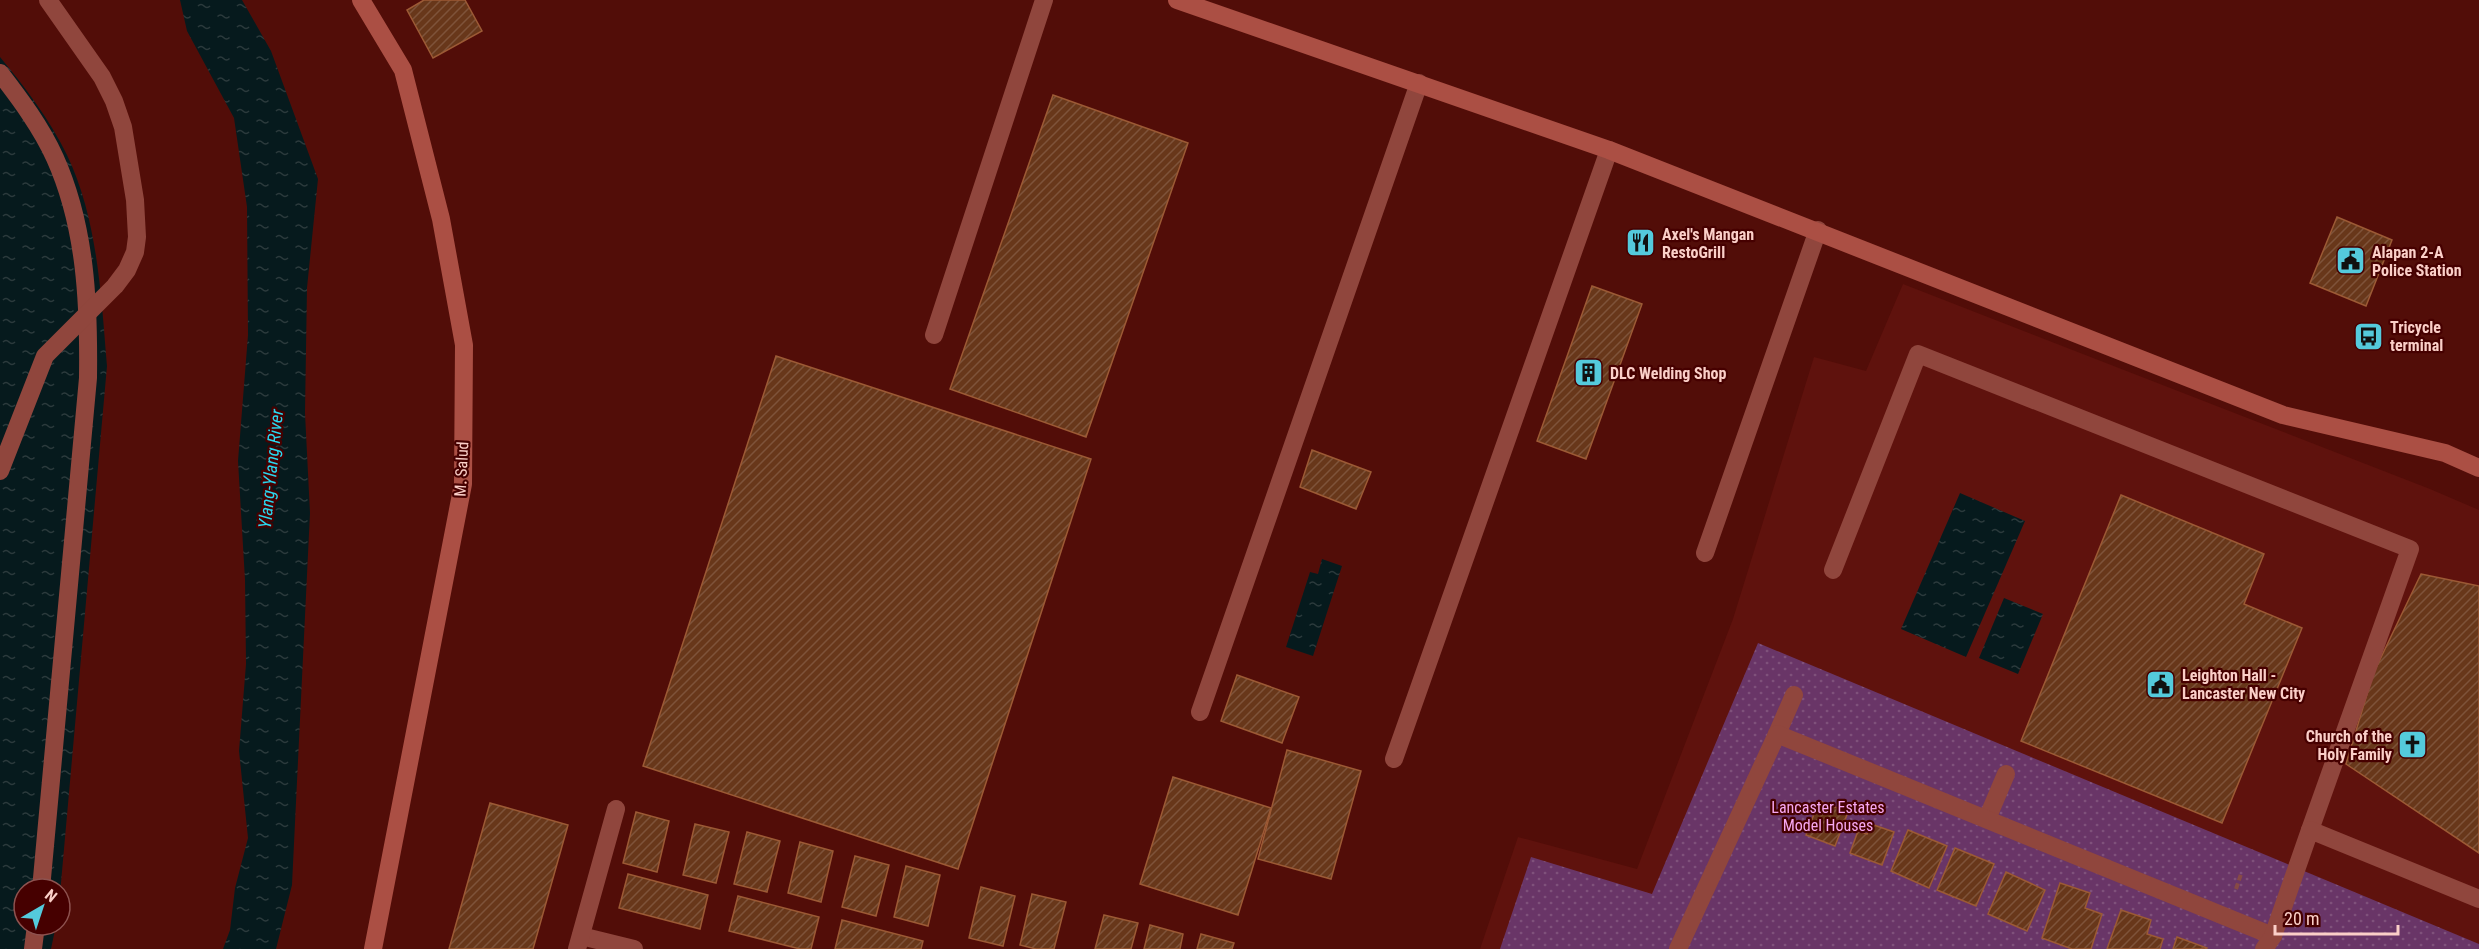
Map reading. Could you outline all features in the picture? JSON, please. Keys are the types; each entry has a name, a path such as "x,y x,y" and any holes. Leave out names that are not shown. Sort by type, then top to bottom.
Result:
{"street":[{"path":"0,471 45,356 115,286 127,270 135,252 137,237 135,201 123,127 114,101 102,77 48,0"},
{"name":"M. Salud","path":"361,0 403,70 441,219 464,345 463,484 373,949"},
{"path":"934,334 1044,0"},
{"path":"1178,0 1609,150 1818,230 2283,415 2445,453 2479,468"},
{"path":"0,73 44,137 64,180 77,226 88,313 88,378 42,877"},
{"path":"1200,712 1419,83"},
{"path":"1394,759 1609,150"},
{"path":"1705,553 1818,230"},
{"path":"1778,734 1987,819 2269,942 2410,549 1918,354 1833,570"},
{"path":"1678,949 1794,696"},
{"path":"1987,819 2006,774"},
{"path":"616,809 579,942 634,949"},
{"path":"2310,830 2479,898"}],"shaded area":[{"path":"1903,284 2479,510 2479,949 1480,949 1518,837 1637,869 1733,619 1814,357 1866,371"}],"green space":[{"name":"Lancaster Estates Model Houses","path":"1758,643 2479,944 2479,949 1500,949 1531,857 1652,894"}],"water":[{"name":"Ylang-Ylang River","path":"180,0 242,0 271,51 318,179 307,288 305,413 310,513 292,885 276,949 223,949 230,930 235,888 248,838 239,751 246,664 245,580 238,461 248,335 247,207 234,118 187,31"},
{"path":"0,57 28,92 53,129 77,180 92,232 103,313 107,366 62,877 12,877 12,937 54,937 51,949 0,949"},
{"path":"1960,493 2025,521 1966,657 1901,629"},
{"path":"1322,559 1342,566 1313,656 1286,647 1310,572 1318,574"},
{"path":"2004,598 2043,614 2018,674 1979,658"}],"building":[{"path":"424,0 465,0 482,31 433,58 407,10"},
{"path":"1053,95 1188,143 1086,437 950,389"},
{"name":"Alapan 2-A Police Station","path":"2337,217 2392,240 2366,306 2310,283"},
{"name":"DLC Welding Shop","path":"1592,286 1642,304 1586,459 1537,441"},
{"path":"776,356 1091,459 958,869 643,766"},
{"path":"1312,450 1371,472 1356,509 1300,487"},
{"name":"Leighton Hall - Lancaster New City","path":"2121,495 2264,554 2244,604 2302,628 2222,823 2021,741"},
{"name":"Church of the Holy Family","path":"2421,574 2479,586 2479,853 2346,764 2373,674"},
{"path":"1237,675 1299,697 1282,743 1221,721"},
{"path":"1287,750 1361,771 1331,879 1258,859"},
{"path":"1173,777 1271,808 1238,915 1140,884"},
{"path":"1819,801 1848,812 1835,846 1806,835"},
{"path":"490,803 568,825 533,949 449,949"},
{"path":"636,812 669,821 657,872 623,863"},
{"path":"695,824 729,832 716,883 683,875"},
{"path":"1871,824 1894,832 1882,865 1850,853 1858,831 1867,834"},
{"path":"1908,830 1947,846 1929,888 1891,871"},
{"path":"747,832 780,841 767,892 734,884"},
{"path":"800,842 833,851 821,902 788,893"},
{"path":"1955,848 1994,864 1976,906 1937,890"},
{"path":"855,856 889,865 876,916 842,907"},
{"path":"906,866 940,875 928,926 894,917"},
{"path":"2006,872 2045,890 2027,931 1988,914"},
{"path":"628,874 708,895 700,929 619,908"},
{"path":"2060,883 2090,893 2085,908 2102,914 2091,949 2072,949 2042,938"},
{"path":"981,887 1015,896 1003,946 969,938"},
{"path":"1032,894 1066,902 1054,949 1036,949 1020,945"},
{"path":"738,896 819,917 811,949 800,949 729,931"},
{"path":"2121,910 2151,920 2147,934 2163,939 2160,949 2107,949"},
{"path":"1104,915 1138,923 1131,949 1095,949"},
{"path":"842,920 923,941 921,949 835,949"},
{"path":"1150,925 1183,934 1180,949 1144,949"},
{"path":"1201,934 1234,943 1232,949 1197,949"},
{"path":"2177,937 2207,948 2173,949"}],"place":[{"name":"Axel's Mangan RestoGrill","path":"1641,243"},
{"name":"Alapan 2-A Police Station","path":"2351,261"},
{"name":"Tricycle terminal","path":"2369,336"},
{"name":"DLC Welding Shop","path":"1589,373"},
{"name":"Leighton Hall - Lancaster New City","path":"2161,684"},
{"name":"Church of the Holy Family","path":"2413,745"}]}
